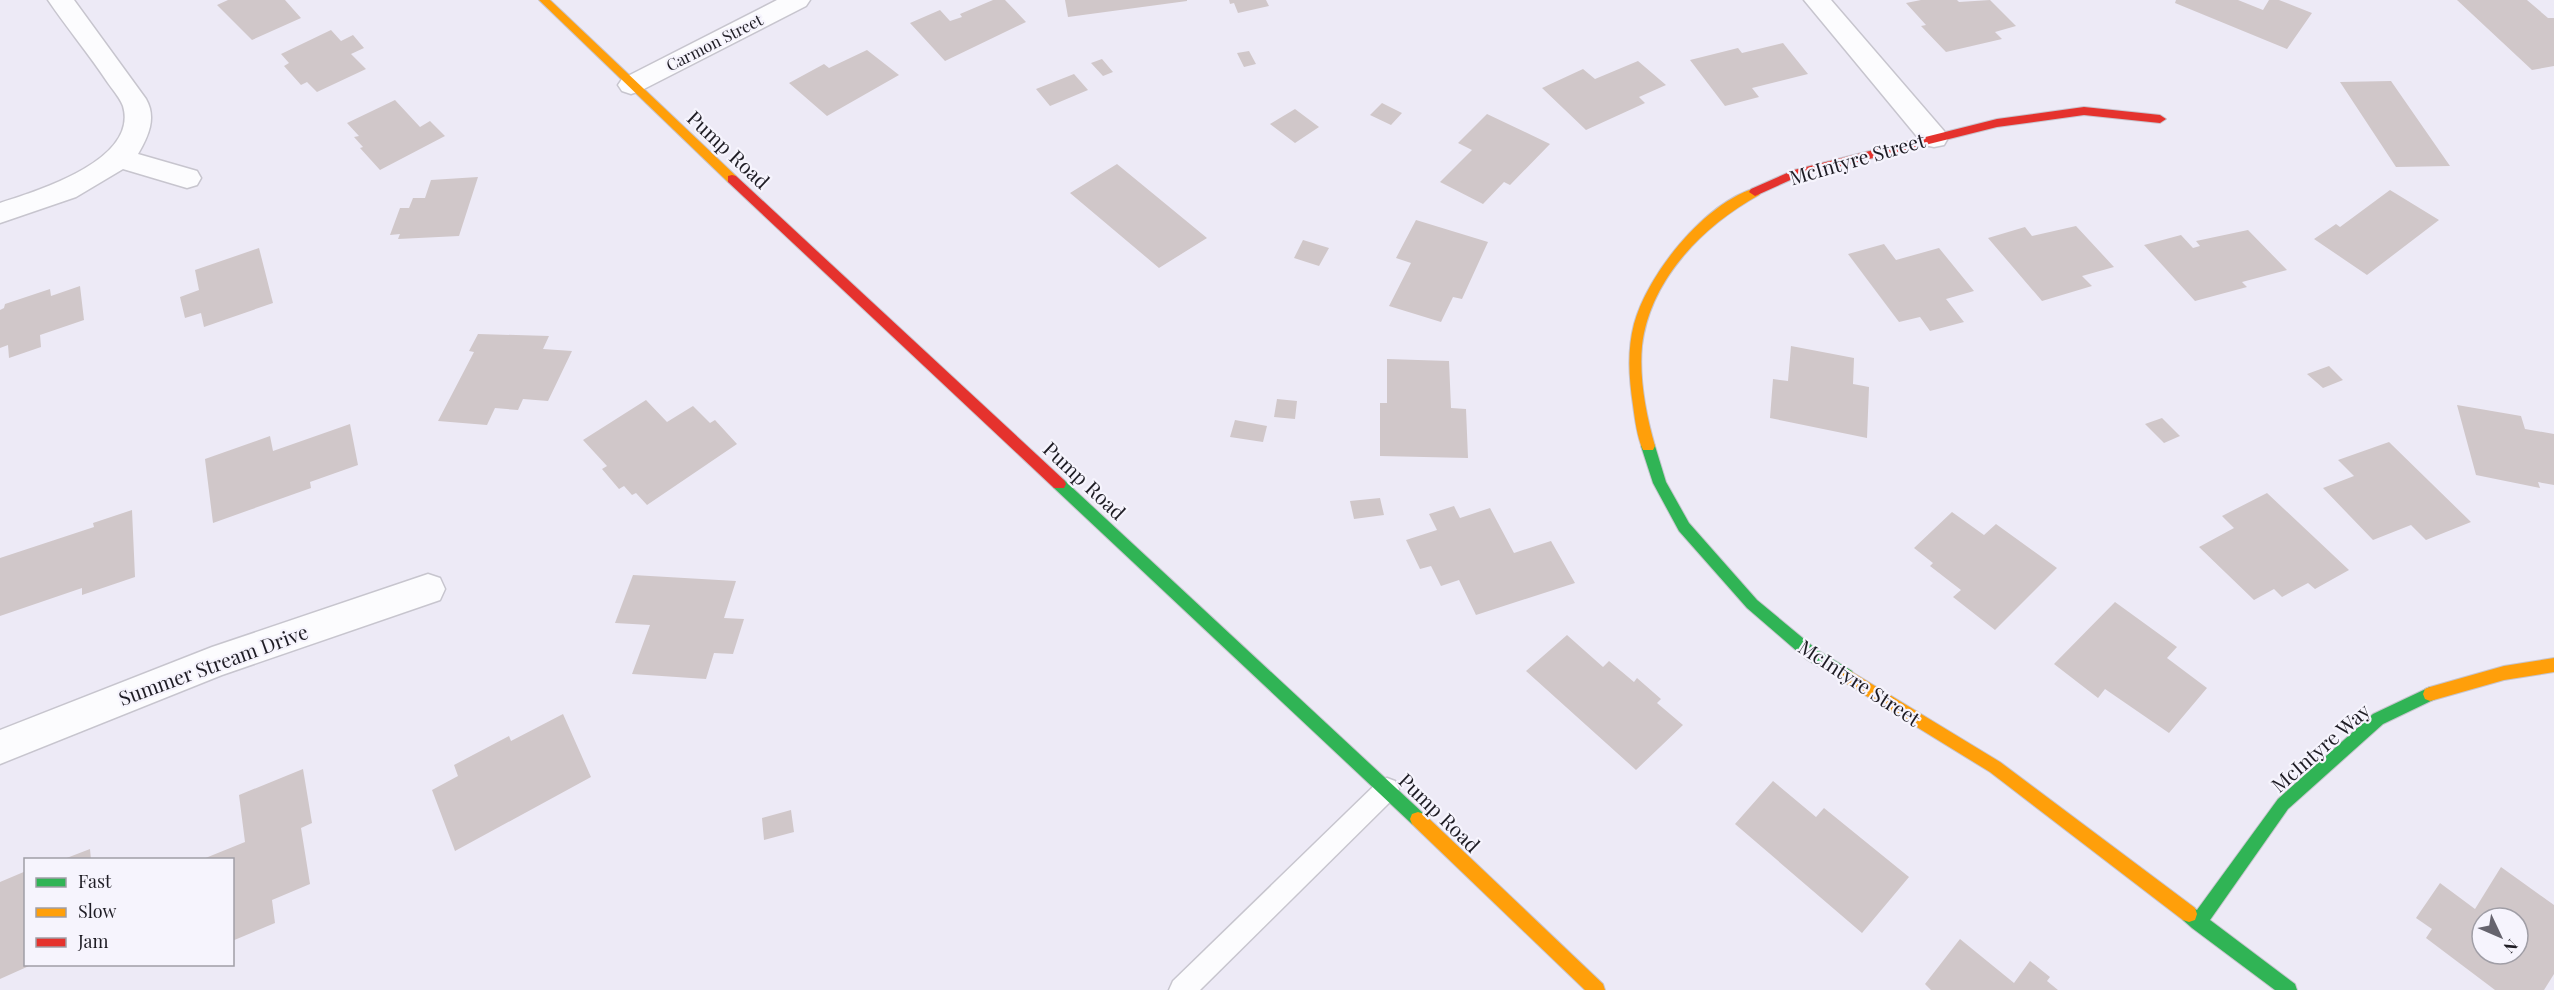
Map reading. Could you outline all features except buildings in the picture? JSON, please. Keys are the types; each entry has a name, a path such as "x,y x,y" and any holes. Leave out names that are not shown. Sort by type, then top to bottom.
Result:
{"street":[{"path":"0,213 102,172 130,147 139,120 137,106 61,0"},
{"name":"Pump Road","path":"544,0 632,85 1387,789 1598,990"},
{"name":"Carmon Street","path":"632,85 797,0"},
{"name":"McIntyre Street","path":"1817,0 1934,138 1794,174 1740,199 1706,224 1681,249 1648,302 1636,346 1642,428 1660,483 1684,527 1752,604 1811,654 1995,767 2289,990"},
{"path":"1934,138 1997,123 2084,111 2160,119"},
{"path":"120,158 187,177"},
{"name":"Summer Stream Drive","path":"0,747 70,717 314,627 428,589"},
{"name":"McIntyre Way","path":"2198,922 2283,804 2378,719 2408,703 2444,689 2504,673 2554,665"}],"lane":[{"path":"1182,990 1387,789"}],"traffic: fast":[{"path":"1648,446 1660,483 1684,527 1752,604 1811,654 1847,676"},
{"path":"1059,484 1418,819"},
{"path":"2198,922 2283,804 2378,719 2430,694"},
{"path":"2189,914 2289,990"}],"traffic: slow":[{"path":"544,0 732,179"},
{"path":"1648,446 1640,410 1636,346 1649,299 1677,255 1695,235 1734,203 1755,192"},
{"path":"2430,694 2504,673 2554,665"},
{"path":"1847,676 1995,767 2189,914"},
{"path":"1418,819 1597,990"}],"traffic: jam":[{"path":"1755,192 1794,174 1997,123 2084,111 2160,119"},
{"path":"732,179 1059,484"}]}
